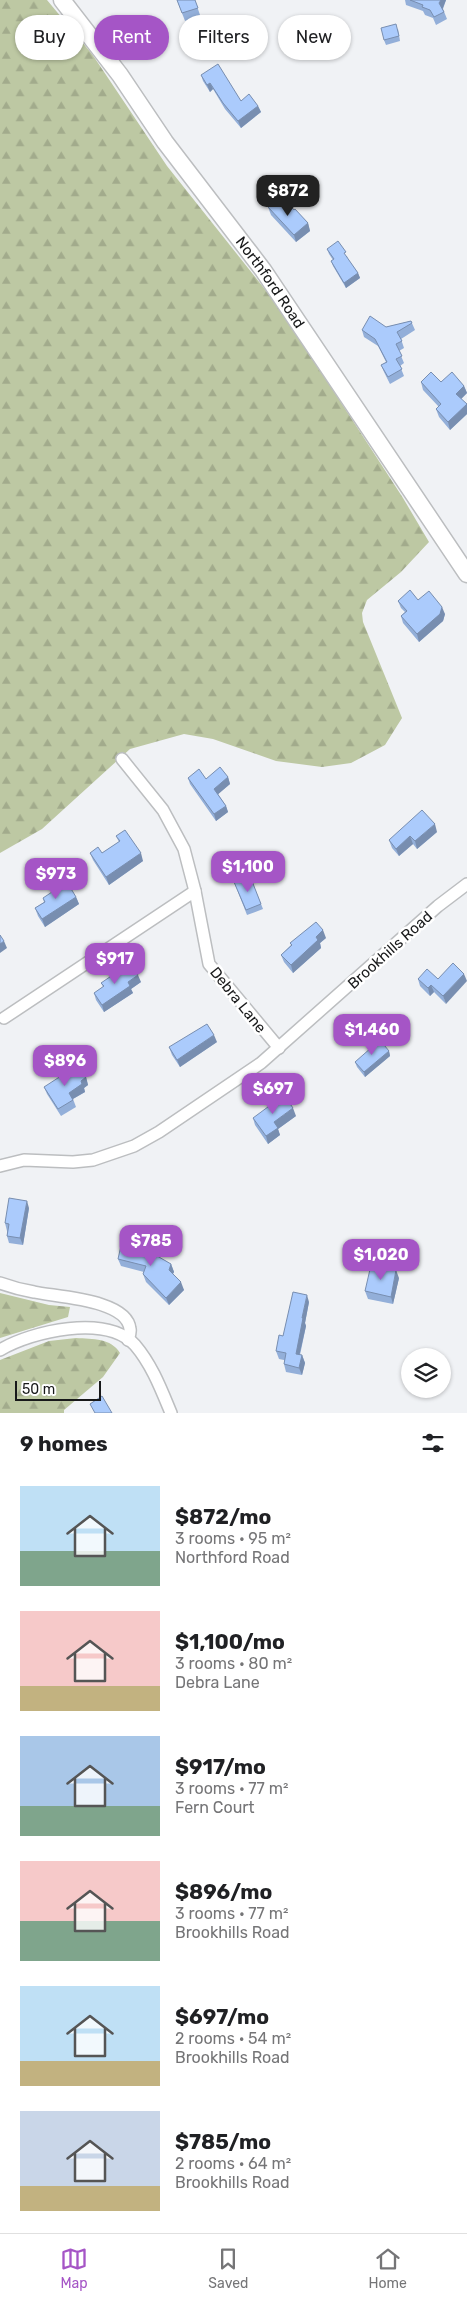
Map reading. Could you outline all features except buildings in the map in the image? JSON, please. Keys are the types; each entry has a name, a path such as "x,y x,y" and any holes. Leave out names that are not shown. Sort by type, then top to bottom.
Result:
{"street":[{"name":"Northford Road","path":"62,0 120,75 171,150 263,270 467,574"},
{"name":"Debra Lane","path":"122,759 163,810 184,849 195,891 209,964 279,1048"},
{"name":"Brookhills Road","path":"0,1166 24,1160 73,1162 94,1160 113,1155 160,1132 261,1063 438,906 467,884"},
{"path":"4,1018 195,891"},
{"path":"0,1283 34,1292 88,1301 111,1308 127,1320 130,1329 128,1340"},
{"path":"0,1350 29,1337 68,1328 98,1329 128,1340 148,1364 159,1383 171,1413"}],"green space":[{"path":"0,0 47,0 60,15 15,15 15,60 84,60 84,44 167,166 279,307 403,498 429,542 401,572 367,600 362,613 363,622 402,718 385,745 351,763 322,767 276,761 213,739 184,734 130,749 42,829 0,853"},
{"path":"0,1293 49,1305 70,1307 68,1317 0,1338"},
{"path":"76,1338 107,1342 112,1344 120,1353 103,1377 64,1410 64,1413 0,1413 0,1360 49,1341"}]}
